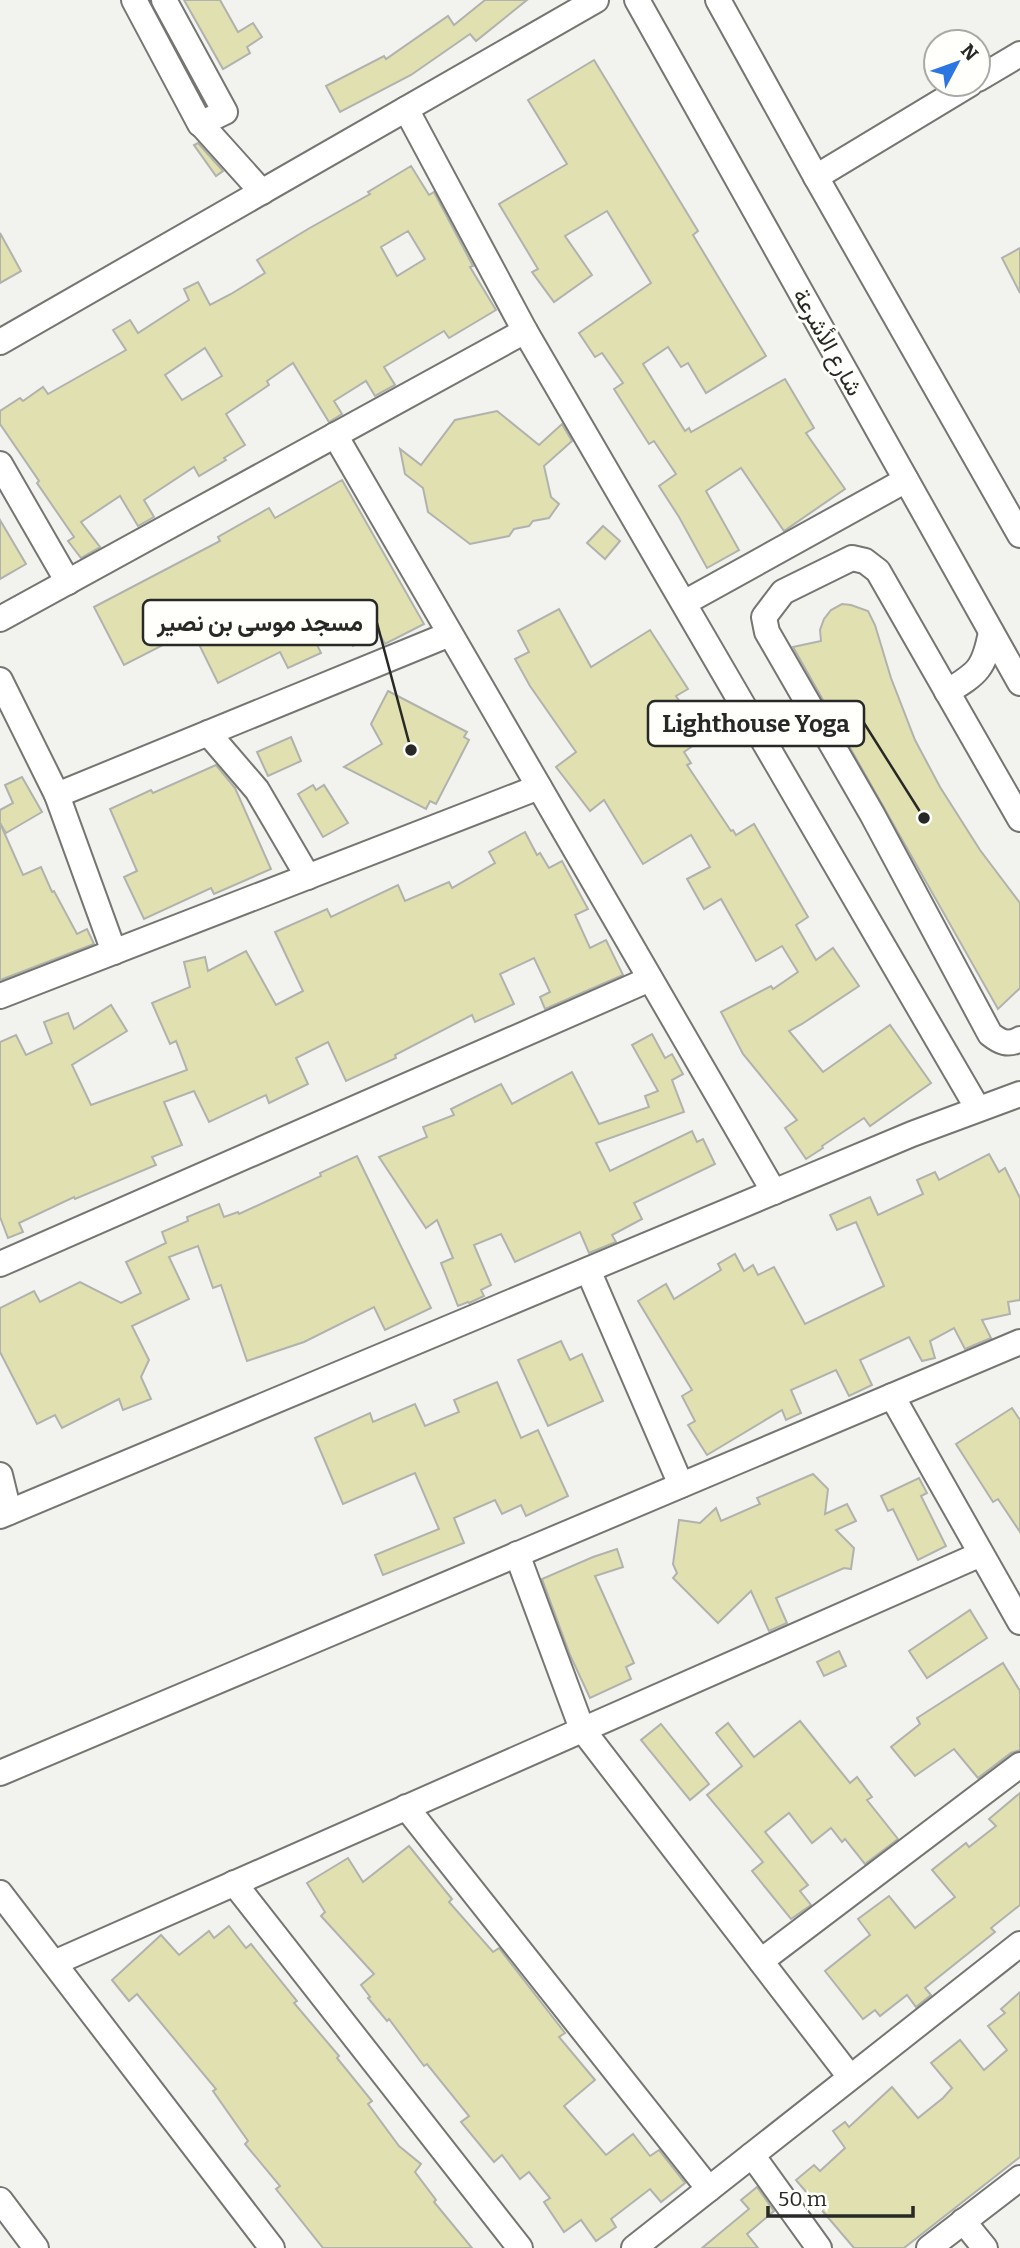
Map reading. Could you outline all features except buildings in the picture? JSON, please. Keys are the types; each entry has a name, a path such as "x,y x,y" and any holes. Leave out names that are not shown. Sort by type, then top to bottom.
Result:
{"street":[{"path":"134,0 200,123 262,192"},
{"path":"164,0 225,111 200,123"},
{"path":"0,342 596,0"},
{"name":"شارع الأشرعة","path":"637,0 1020,683"},
{"path":"718,0 1020,535"},
{"path":"992,71 1020,54"},
{"path":"816,177 947,98"},
{"path":"406,109 525,331 978,1109"},
{"path":"0,619 525,331"},
{"path":"335,435 774,1192"},
{"path":"0,464 68,582"},
{"path":"684,603 906,480"},
{"path":"1020,819 878,571 866,561 852,558 783,592 764,617 767,632 872,814 990,1034 999,1042 1012,1043 1020,1039"},
{"path":"947,692 970,679 980,668 986,658 991,632"},
{"path":"57,795 450,634"},
{"path":"0,680 57,795 114,952"},
{"path":"208,733 257,790 308,877"},
{"path":"0,996 539,787"},
{"path":"0,1264 650,979"},
{"path":"0,1475 5,1514 912,1134 1020,1094"},
{"path":"588,1270 681,1485"},
{"path":"0,1773 1020,1342"},
{"path":"892,1396 1020,1622"},
{"path":"517,1554 583,1729 850,2077"},
{"path":"54,1963 981,1554"},
{"path":"761,1961 1020,1765"},
{"path":"406,1807 709,2189"},
{"path":"234,1883 520,2248"},
{"path":"0,1893 272,2248"},
{"path":"634,2248 1020,1944"},
{"path":"752,2155 819,2248"},
{"path":"929,2248 1020,2178"},
{"path":"0,2200 36,2248"},
{"path":"963,2221 985,2248"}],"place":[{"name":"مسجد موسى بن نصير","path":"411,750"},
{"name":"Lighthouse Yoga","path":"924,818"}]}
